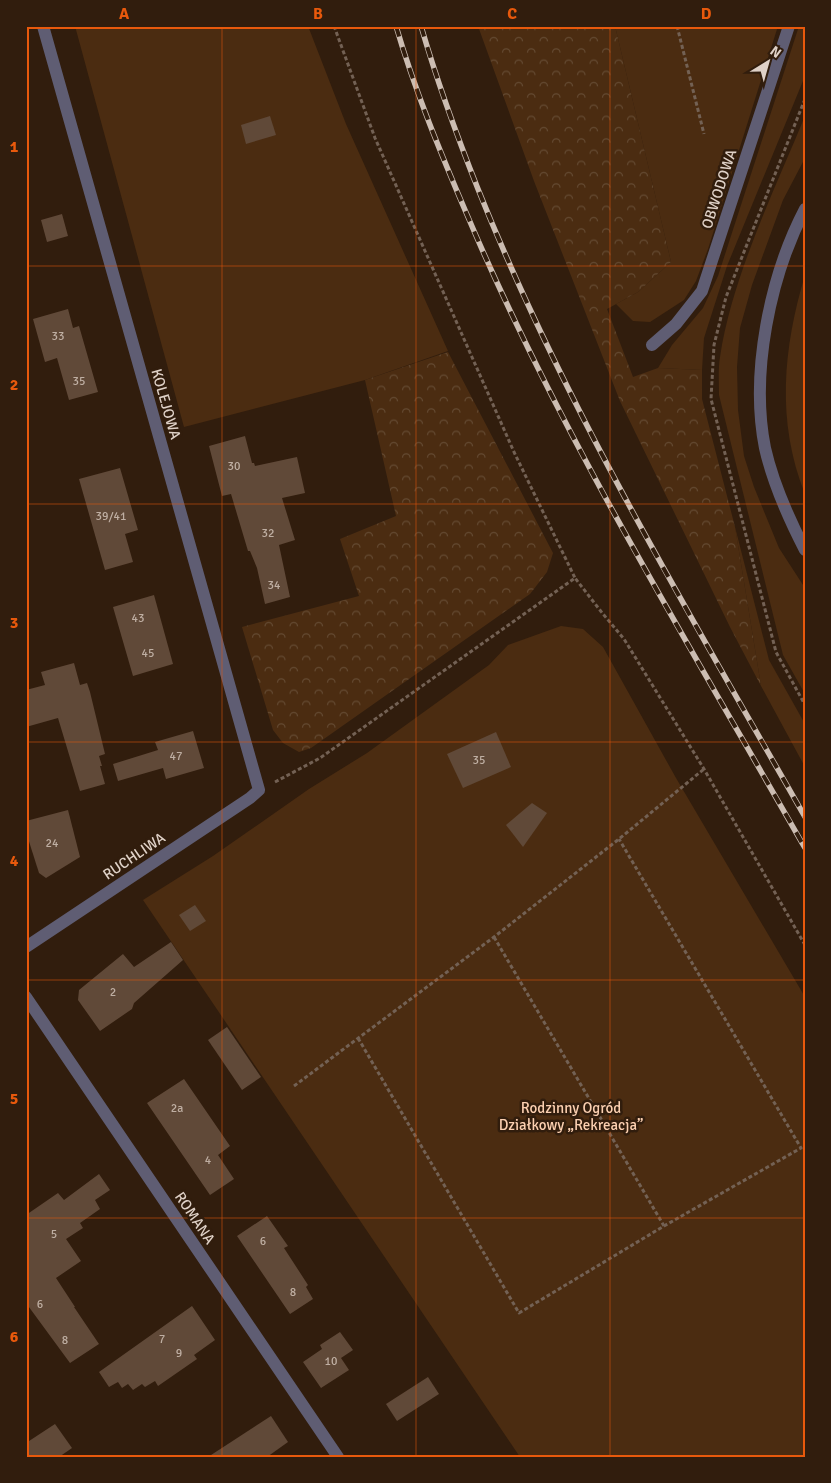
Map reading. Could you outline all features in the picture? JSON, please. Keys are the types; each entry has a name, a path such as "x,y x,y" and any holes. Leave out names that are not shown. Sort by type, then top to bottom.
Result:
{"street":[{"name":"KOLEJOWA","path":"43,26 259,790"},
{"name":"OBWODOWA","path":"652,344 676,324 702,291 789,26"},
{"path":"805,209 788,247 778,278 767,330 760,384 760,409 765,448 774,483 805,550"},
{"name":"RUCHLIWA","path":"26,947 250,798 259,790"},
{"name":"ROMANA","path":"26,996 338,1457"}],"path":[{"path":"334,26 375,138 514,452 575,578 602,614 624,638 704,769 805,945"},
{"path":"677,26 704,134"},
{"path":"259,790 320,758 575,578"},
{"path":"294,1086 494,937 619,839 704,769"},
{"path":"358,1038 519,1313 664,1226 803,1148 619,839"},
{"path":"494,937 664,1226"}],"green space":[{"path":"75,26 308,26 346,124 448,351 365,380 184,427"},
{"path":"478,26 615,26 671,262 638,292 607,309 633,377 658,368 702,370 702,399 735,527 761,686 730,627 620,401 534,181"},
{"path":"615,26 778,26 708,249 696,281 684,300 650,322 633,321 616,304 638,292 671,262"},
{"path":"799,26 805,26 805,76 727,266 704,338 702,370 658,368 672,345 703,308 718,276"},
{"path":"805,116 805,158 783,200 752,285 740,328 737,367 738,410 744,456 754,487 779,548 805,588 805,694 783,655 719,395 719,366 726,327 744,265"},
{"path":"805,275 805,494 790,440 786,412 786,385 792,330 797,302"},
{"path":"448,352 553,553 547,572 530,594 311,748 299,752 283,743 273,730 242,627 359,596 340,539 396,516 365,380"},
{"path":"735,527 769,660 805,724 805,767 761,686"},
{"name":"Rodzinny Ogród Działkowy „Rekreacja”","path":"561,626 583,629 603,647 676,778 805,997 805,1457 520,1457 143,900 213,856 309,789 367,753 489,665 508,645"}],"building":[{"path":"270,116 276,135 246,144 241,125"},
{"path":"62,214 68,236 47,242 41,220"},
{"path":"68,309 73,328 79,326 98,392 69,400 57,358 45,362 33,319"},
{"path":"245,436 252,463 255,466 297,457 305,493 282,498 295,540 279,545 290,597 265,604 257,568 250,551 248,551 231,494 222,496 209,446"},
{"path":"120,468 138,530 125,534 133,562 105,570 79,479"},
{"path":"154,595 173,664 133,676 113,607"},
{"path":"74,663 80,685 87,683 105,754 99,756 105,784 80,791 58,718 26,727 26,690 45,685 41,672"},
{"path":"193,731 204,768 166,779 163,768 118,781 113,764 158,750 155,742"},
{"path":"496,732 511,767 463,788 447,754"},
{"path":"532,803 547,813 523,847 506,825"},
{"path":"68,810 80,857 46,878 39,873 26,832 26,821"},
{"path":"195,905 206,921 190,931 179,915"},
{"path":"171,942 183,960 134,1003 132,1009 100,1031 78,1000 79,990 123,954 134,967"},
{"path":"227,1027 261,1077 242,1090 208,1040"},
{"path":"184,1079 230,1146 218,1155 234,1179 210,1195 147,1103"},
{"path":"99,1174 110,1190 95,1200 100,1209 80,1223 83,1228 66,1239 81,1261 56,1278 99,1344 70,1363 26,1303 26,1215 58,1193 64,1200"},
{"path":"267,1216 288,1246 284,1248 308,1285 306,1287 313,1299 290,1314 237,1236"},
{"path":"192,1306 215,1340 194,1355 197,1359 158,1386 155,1381 145,1387 142,1384 133,1390 128,1384 122,1388 118,1382 109,1387 99,1372"},
{"path":"340,1332 353,1350 341,1358 349,1370 321,1388 303,1362 322,1349 320,1345"},
{"path":"428,1377 439,1394 397,1421 386,1404"},
{"path":"271,1416 288,1442 267,1457 208,1457"},
{"path":"55,1424 72,1448 59,1457 26,1457 26,1443"}],"railway":[{"path":"396,26 420,98 448,170 504,298 543,379 627,537 805,848"},
{"path":"421,26 462,149 513,271 550,351 589,430 673,586 805,817"}]}
